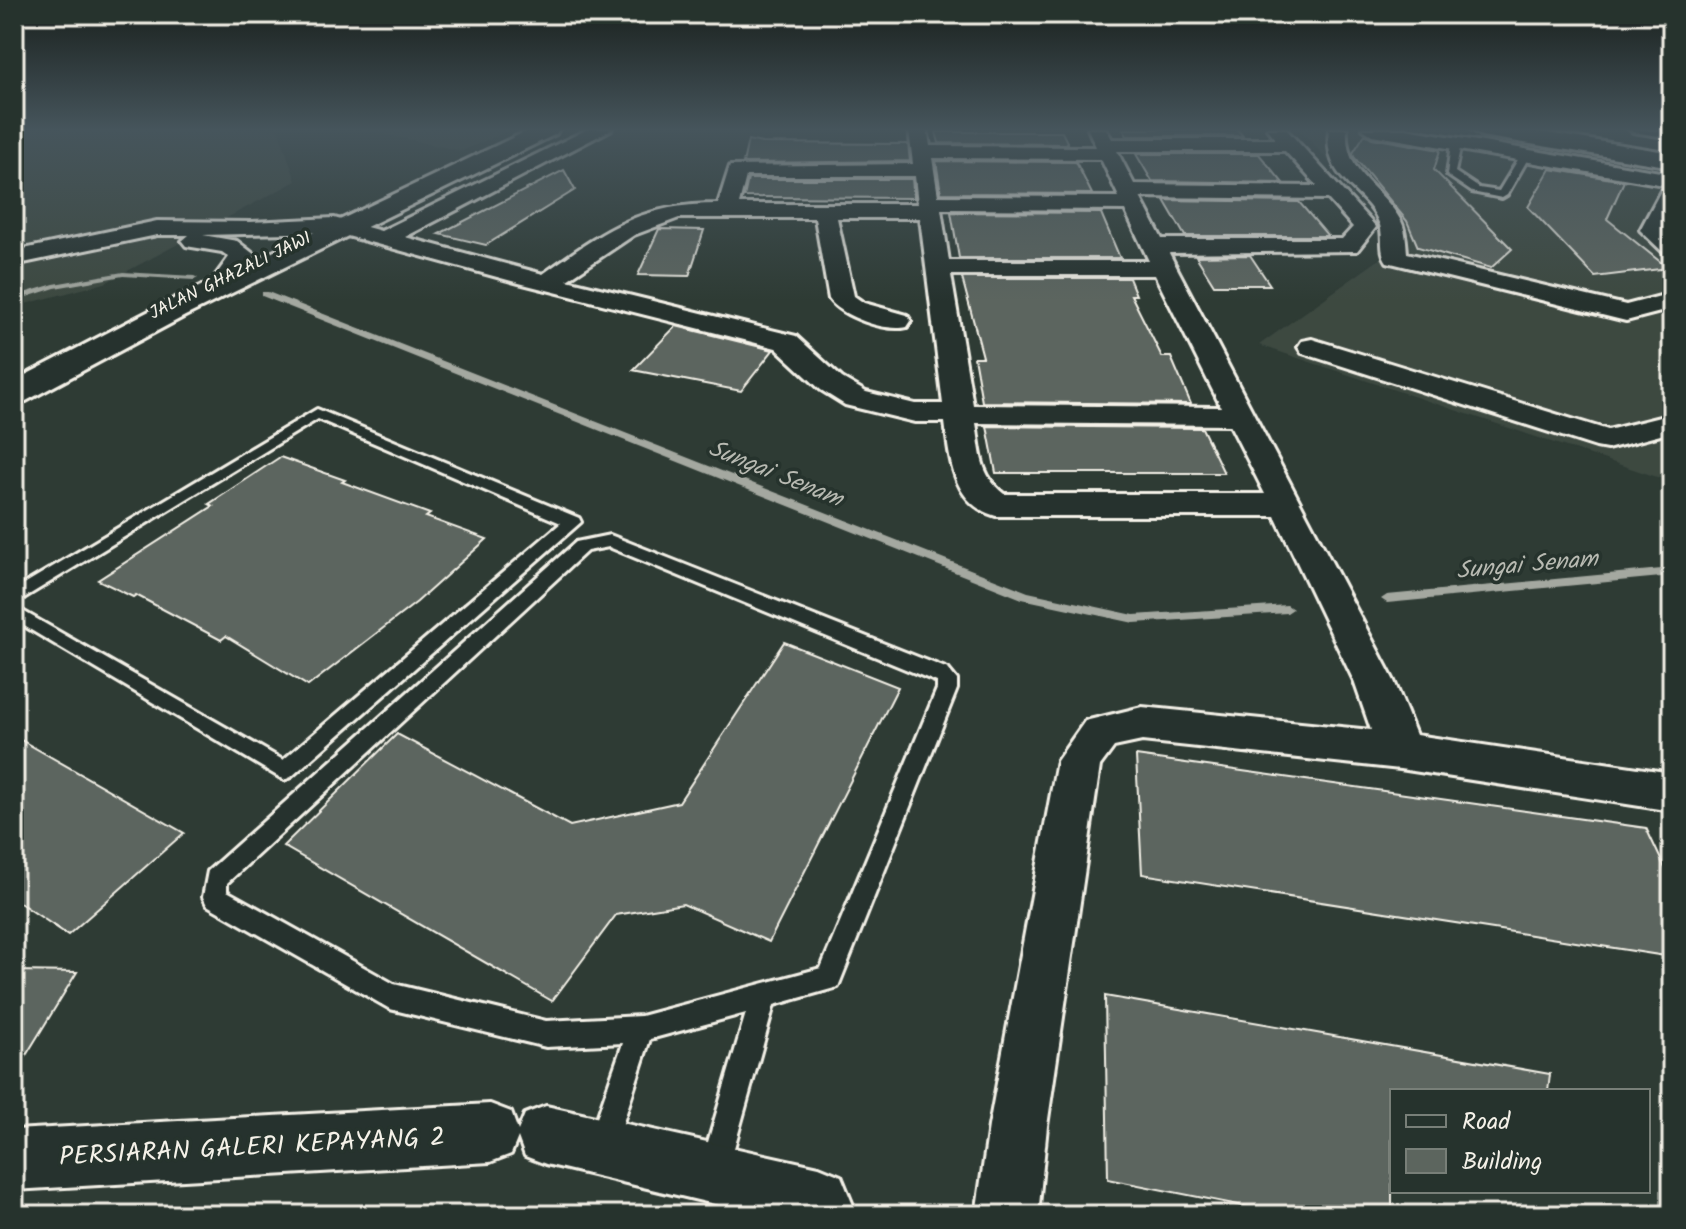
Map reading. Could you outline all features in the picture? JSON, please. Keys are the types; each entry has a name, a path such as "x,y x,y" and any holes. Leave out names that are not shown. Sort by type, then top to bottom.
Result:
{"street":[{"name":"JALAN GHAZALI JAWI","path":"14,394 418,186"},
{"path":"340,226 425,186"},
{"path":"385,238 488,186"},
{"path":"727,211 733,186"},
{"path":"925,186 967,467 975,487 996,505 1287,505"},
{"path":"1125,186 1374,681 1400,751"},
{"path":"938,268 1349,246 1365,227 1328,186"},
{"path":"1360,186 1391,222 1395,257 1626,313 1672,301"},
{"path":"1672,189 1661,233 1672,248"},
{"path":"548,282 619,232 648,217 678,211 825,212 1130,197 1334,193"},
{"path":"825,212 842,299 855,308 898,321"},
{"name":"JALAN GHAZALI JAWI","path":"14,379 228,275 340,226"},
{"path":"14,258 157,228 340,226 786,342 845,394 869,404 915,413 1241,416"},
{"path":"14,273 155,242 193,241 229,246 243,255 228,275"},
{"path":"1312,347 1607,440 1672,423"},
{"path":"1007,1215 1018,1126 1079,761 1100,733 1142,724 1400,751 1672,792"},
{"name":"PERSIARAN GALERI KEPAYANG 2","path":"14,1160 546,1138 819,1198 826,1215"}],"lane":[{"path":"1470,186 1502,195 1507,186"},
{"path":"14,598 317,413 573,522 284,771 14,612"},
{"path":"610,541 941,674 947,680 947,689 829,978 641,1029 546,1034 390,996 215,897 213,887 216,878 582,546 593,542 610,541"},
{"path":"713,1174 764,996"},
{"path":"546,1138 641,1029"}],"shaded area":[{"path":"14,186 286,186 105,283 14,307"},
{"path":"1352,186 1672,186 1672,482 1259,345 1384,256 1383,220"}],"building":[{"path":"532,186 573,186 575,190 486,245 439,234"},
{"path":"746,186 913,186 914,198 744,197"},
{"path":"940,186 1088,186 1092,194 941,193"},
{"path":"1378,186 1450,186 1512,249 1491,268 1418,247 1407,221"},
{"path":"1540,186 1622,186 1607,219 1668,268 1595,277 1528,207"},
{"path":"1164,200 1299,202 1328,236 1185,236"},
{"path":"951,212 1101,213 1120,258 959,258"},
{"path":"659,229 704,230 689,276 638,275"},
{"path":"1250,255 1270,285 1214,285 1196,256"},
{"path":"962,278 1129,278 1136,295 1131,295 1162,357 1171,357 1191,404 982,402 974,357 983,357"},
{"path":"676,326 773,350 741,391 633,370"},
{"path":"987,426 1202,428 1224,473 996,473"},
{"path":"280,457 345,480 342,482 430,514 426,517 487,539 417,602 308,686 226,636 221,640 136,595 133,597 98,580 213,506 209,504"},
{"path":"784,642 898,687 769,942 683,904 616,915 552,1001 283,846 397,734 570,826 679,802"},
{"path":"14,736 184,833 68,935 14,899"},
{"path":"1136,756 1646,828 1672,883 1672,957 1142,874"},
{"path":"14,971 77,972 14,1075"},
{"path":"1105,996 1550,1074 1548,1089 1390,1089 1392,1215 1288,1215 1108,1179"}],"waterway":[{"name":"Sungai Senam","path":"14,299 54,286 123,274 194,278"},
{"name":"Sungai Senam","path":"265,294 1026,596 1134,619 1287,609"},
{"name":"Sungai Senam","path":"1387,599 1672,572"}]}
